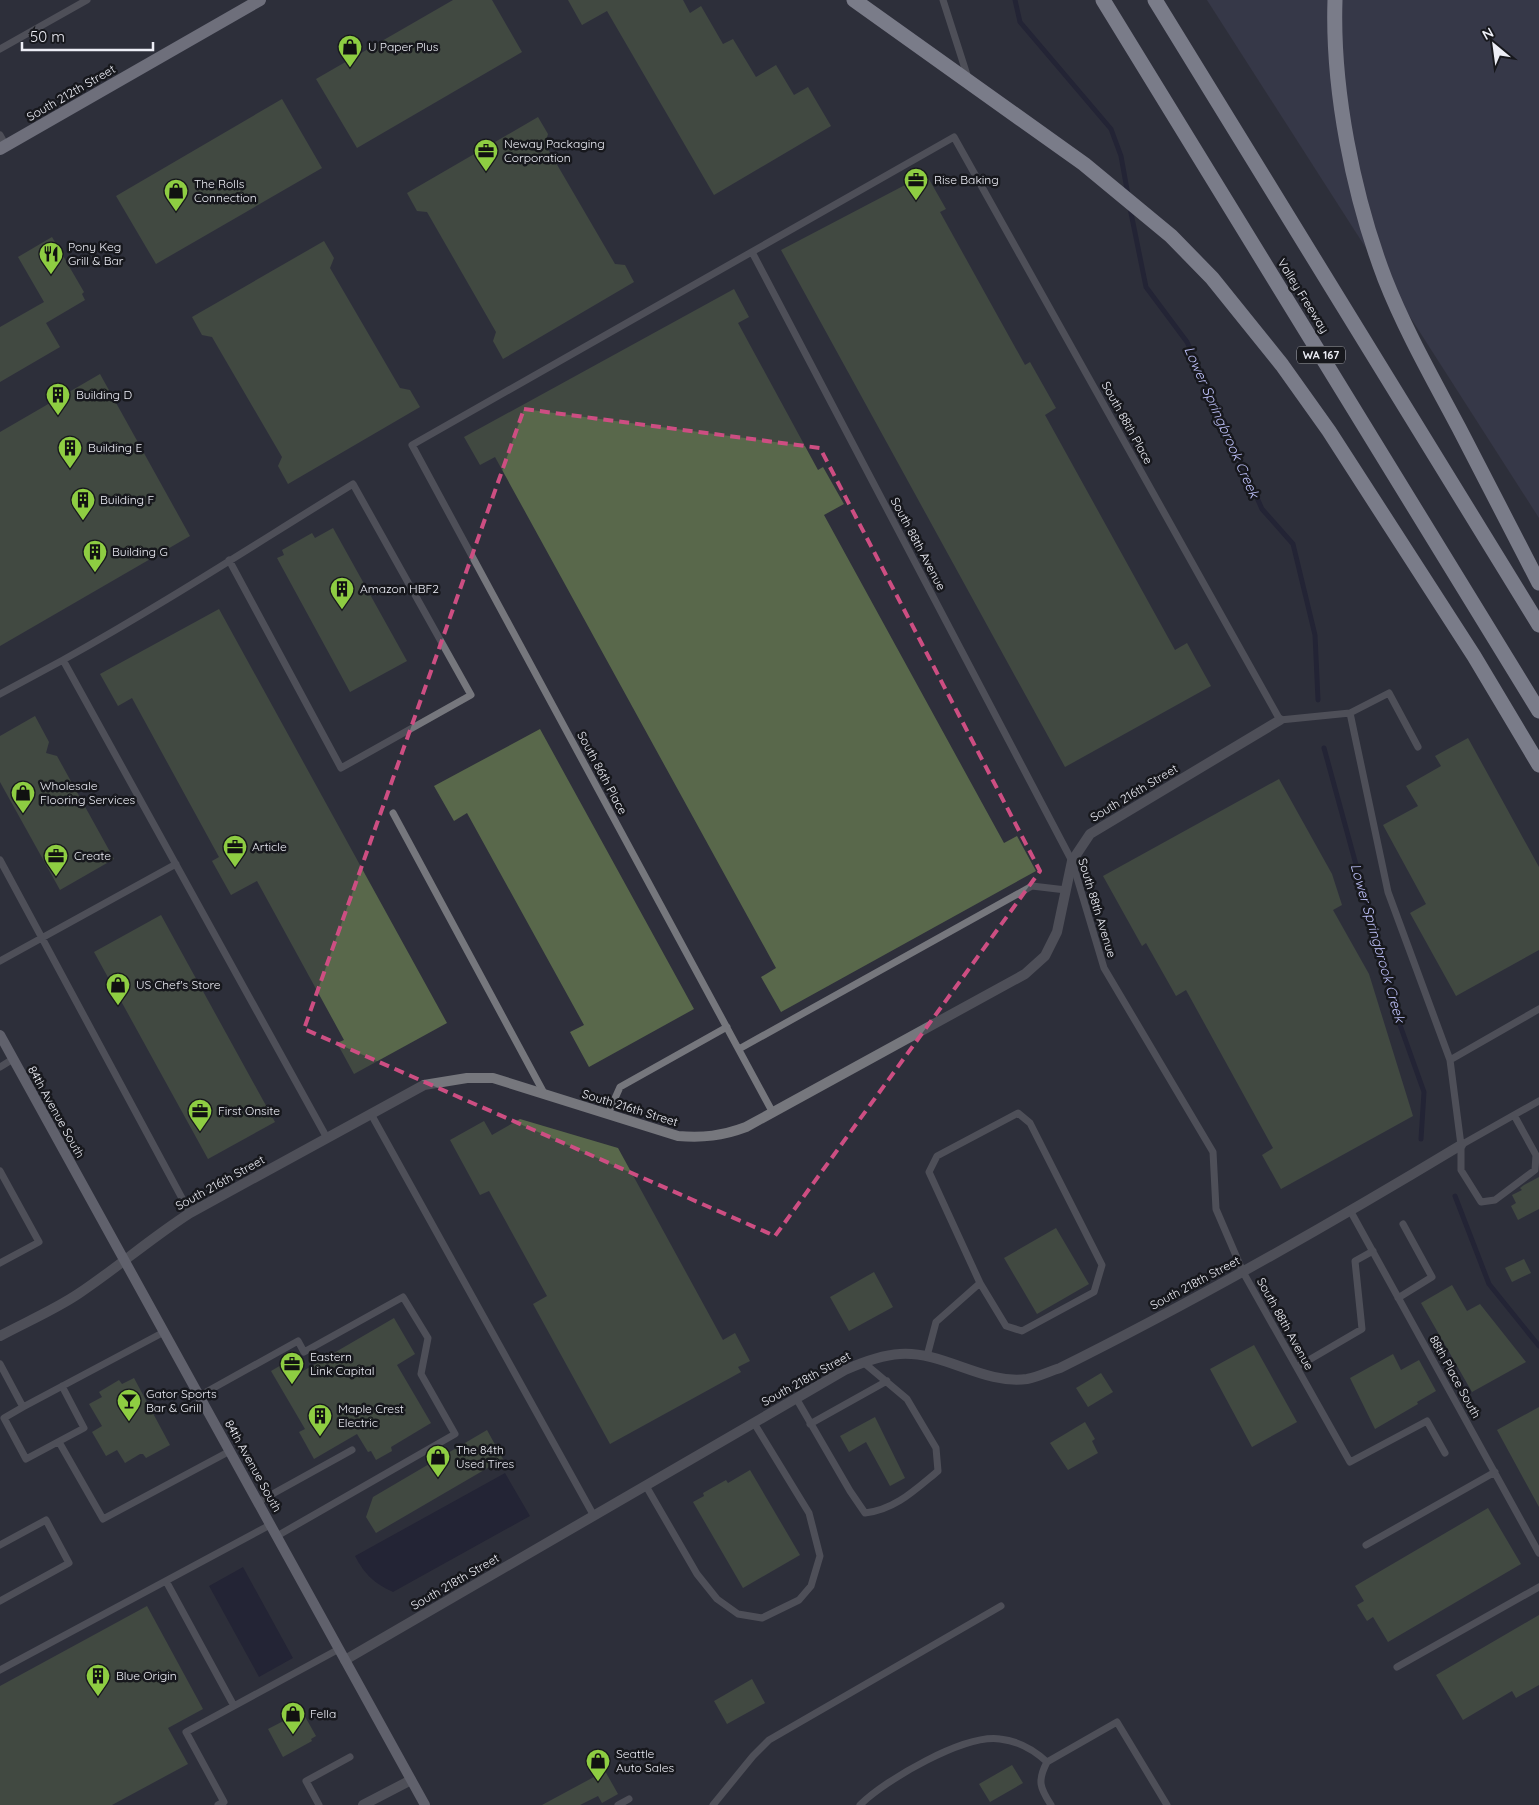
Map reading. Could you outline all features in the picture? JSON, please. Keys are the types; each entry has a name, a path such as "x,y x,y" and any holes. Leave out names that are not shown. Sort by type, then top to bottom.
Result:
{"highway":[{"path":"854,0 969,84 1084,164 1171,236 1240,311 1329,431 1469,648 1539,765"},
{"name":"Valley Freeway","path":"1103,0 1539,711"},
{"path":"1155,0 1539,625"},
{"path":"1334,0 1336,48 1348,140 1361,200 1385,278 1432,379 1539,583"}],"main road":[{"name":"South 212th Street","path":"2,143 260,0"},
{"name":"84th Avenue South","path":"0,1035 425,1805"}],"street":[{"name":"South 216th Street","path":"1,1333 76,1295 156,1235 190,1213 424,1085 466,1078 493,1078 678,1136 705,1138 726,1135 773,1112 1025,974 1045,956 1057,932 1072,861 1090,834 1280,720"},
{"name":"South 218th Street","path":"345,1660 845,1370 863,1362 900,1354 927,1356 999,1379 1028,1379 1060,1368 1243,1272 1351,1212 1461,1145"},
{"path":"363,1805 411,1780"}],"lane":[{"path":"0,49 87,0"},
{"path":"943,0 969,84"},
{"name":"South 88th Place","path":"752,252 954,138 1280,720"},
{"name":"South 86th Place","path":"752,252 412,445 773,1112"},
{"name":"South 88th Avenue","path":"752,252 1072,861 1104,968 1213,1152 1216,1209 1243,1272 1350,1462 1427,1421 1445,1453"},
{"path":"0,694 63,660 353,484 470,695 342,768 229,560"},
{"path":"63,660 327,1138"},
{"path":"1280,720 1350,713 1389,693 1418,747"},
{"path":"1350,713 1388,892 1450,1060 1461,1145 1461,1170 1480,1202 1495,1200 1535,1170 1536,1155 1514,1115"},
{"path":"393,813 545,1094"},
{"path":"0,860 190,1213"},
{"path":"0,962 176,864"},
{"path":"739,1048 1032,886 1066,890"},
{"path":"1450,1060 1539,1009"},
{"path":"608,1114 620,1087 727,1027"},
{"path":"0,1067 13,1059"},
{"path":"1461,1145 1539,1101"},
{"path":"1018,1113 1030,1123 1102,1265 1094,1292 1022,1331 1006,1326 980,1283 929,1172 937,1156 1018,1113"},
{"path":"371,1114 594,1516"},
{"path":"0,1171 39,1242 0,1263"},
{"name":"88th Place South","path":"1351,1212 1539,1553"},
{"path":"1398,1298 1432,1277 1403,1224"},
{"path":"1297,1367 1362,1329 1354,1261 1372,1251"},
{"path":"927,1356 936,1322 980,1283"},
{"path":"199,1396 298,1340 304,1352 403,1297 428,1338 421,1374 455,1434 277,1536"},
{"path":"62,1386 84,1428 26,1459 4,1418 62,1386 164,1332"},
{"path":"796,1398 865,1513 881,1511 910,1494 938,1471 936,1448 907,1399 863,1362"},
{"path":"0,1364 23,1407"},
{"path":"810,1424 887,1381"},
{"path":"646,1486 697,1574 717,1599 738,1614 762,1618 799,1600 811,1586 820,1556 809,1513 754,1423"},
{"path":"59,1442 103,1519 230,1451"},
{"path":"258,1502 352,1450"},
{"path":"1366,1545 1495,1472"},
{"path":"0,1545 46,1520 69,1563 0,1601"},
{"path":"0,1670 270,1525"},
{"path":"166,1581 234,1706"},
{"path":"1397,1667 1539,1587"},
{"path":"713,1805 753,1756 770,1740 1001,1606"},
{"path":"218,1805 224,1802 186,1732 339,1650"},
{"path":"1051,1805 1041,1789 1041,1773 1047,1762 1117,1722 1166,1805"},
{"path":"860,1805 899,1776 955,1747 984,1739 1000,1738 1031,1748 1047,1762"},
{"path":"319,1805 306,1782 350,1756"},
{"path":"618,1805 629,1799"}],"highlighted area":[{"path":"524,409 820,448 1040,871 775,1236 304,1029"}],"shaded area":[{"path":"1207,0 1539,0 1539,518"},
{"path":"505,1473 530,1516 393,1592 371,1578 359,1563 355,1556"},
{"path":"243,1567 293,1658 259,1677 209,1586"}],"building":[{"path":"453,0 492,0 522,52 357,148 316,79"},
{"path":"568,0 683,0 690,13 701,6 723,44 733,39 756,77 776,65 794,95 808,87 831,126 714,195 607,11 582,25"},
{"path":"282,99 322,168 156,264 116,196"},
{"path":"538,117 548,134 545,144 615,264 625,265 634,282 503,359 493,341 496,332 427,212 417,211 407,193"},
{"path":"926,174 946,209 940,212 1025,365 1030,362 1056,408 1045,415 1175,650 1187,643 1211,686 1065,767 781,250"},
{"path":"52,237 84,292 82,294 85,300 46,323 60,347 0,382 0,327 44,302 18,257"},
{"path":"324,241 334,258 330,268 400,388 410,390 420,407 288,484 278,466 282,457 212,337 202,335 192,317"},
{"path":"734,289 749,317 738,323 818,470 823,467 844,504 824,515 1004,843 1017,836 1036,871 781,1012 761,977 776,968 495,457 480,465 464,437"},
{"path":"100,374 190,536 0,646 0,432"},
{"name":"Amazon HBF2","path":"333,528 407,661 350,692 277,558 284,555 282,550 312,533 315,538"},
{"path":"219,609 447,1023 354,1074 337,1043 344,1040 257,881 231,895 212,861 219,857 132,698 118,706 100,674"},
{"path":"35,716 49,742 46,753 57,756 114,859 60,890 0,782 0,736"},
{"path":"540,729 694,1009 589,1067 570,1032 584,1025 467,813 454,821 434,786"},
{"path":"1468,738 1539,867 1539,950 1456,996 1410,913 1426,904 1383,825 1418,806 1406,786 1441,766 1435,756"},
{"path":"1279,779 1332,874 1342,905 1333,910 1369,974 1413,1116 1281,1189 1262,1155 1273,1148 1186,990 1176,996 1146,943 1142,946 1103,876"},
{"path":"161,915 275,1122 208,1159 94,952"},
{"path":"520,1119 618,1148 723,1340 735,1333 750,1361 738,1367 741,1372 610,1444 533,1304 547,1296 489,1191 480,1195 450,1140 484,1121 492,1135"},
{"path":"1539,1177 1539,1209 1518,1220 1511,1206 1516,1203 1512,1195 1522,1190 1520,1188 1524,1185"},
{"path":"1056,1228 1089,1284 1037,1314 1004,1258"},
{"path":"1524,1259 1531,1273 1512,1282 1505,1268"},
{"path":"874,1272 893,1307 849,1331 830,1297"},
{"path":"1452,1285 1467,1311 1480,1304 1526,1362 1472,1392 1421,1303"},
{"path":"394,1318 415,1354 397,1365 431,1423 391,1447 392,1451 376,1460 371,1451 368,1452 357,1434 314,1459 299,1432 305,1429 271,1371 295,1357 303,1371"},
{"path":"1254,1345 1297,1422 1252,1447 1210,1369"},
{"path":"1393,1354 1401,1370 1419,1360 1436,1391 1417,1402 1418,1404 1375,1429 1350,1378"},
{"path":"1101,1373 1113,1392 1088,1407 1076,1388"},
{"name":"Gator Sports Bar & Grill","path":"134,1378 170,1445 146,1458 143,1454 140,1454 125,1463 117,1450 106,1456 92,1432 102,1426 89,1404 102,1397 99,1392 119,1380 122,1384"},
{"path":"1539,1407 1539,1507 1497,1430"},
{"path":"875,1417 905,1478 890,1486 866,1442 849,1452 840,1436"},
{"path":"1085,1422 1095,1439 1092,1441 1098,1453 1068,1470 1050,1443"},
{"name":"The 84th Used Tires","path":"487,1430 503,1459 376,1533 366,1517 373,1497"},
{"path":"750,1470 800,1555 743,1588 693,1502 704,1496 703,1493 726,1480 728,1483"},
{"path":"1488,1508 1521,1564 1388,1642 1373,1617 1367,1621 1357,1605 1364,1601 1355,1586"},
{"name":"Blue Origin","path":"147,1606 203,1709 168,1728 188,1764 112,1805 0,1805 0,1686"},
{"path":"1539,1615 1539,1685 1516,1698 1512,1691 1463,1720 1436,1675"},
{"path":"752,1679 765,1703 727,1724 714,1701"},
{"name":"Fella","path":"303,1713 316,1736 311,1739 312,1741 283,1757 268,1729 297,1714 298,1716"},
{"path":"1012,1765 1023,1783 990,1802 979,1784"},
{"name":"Seattle Auto Sales","path":"605,1771 618,1794 602,1803 598,1796 580,1805 542,1805"}],"waterway":[{"name":"Lower Springbrook Creek","path":"1015,0 1020,22 1111,129 1121,156 1128,195"},
{"name":"Lower Springbrook Creek","path":"1130,208 1146,287 1187,342 1262,509 1293,544 1315,635 1318,700"},
{"name":"Lower Springbrook Creek","path":"1324,748 1400,1025 1424,1092 1421,1139"},
{"name":"Lower Springbrook Creek","path":"1455,1196 1489,1284 1539,1346"}],"place":[{"name":"U Paper Plus","path":"350,68"},
{"name":"Neway Packaging Corporation","path":"486,172"},
{"name":"Rise Baking","path":"916,201"},
{"name":"The Rolls Connection","path":"176,212"},
{"name":"Pony Keg Grill & Bar","path":"51,275"},
{"name":"Building D","path":"58,416"},
{"name":"Building E","path":"70,469"},
{"name":"Building F","path":"83,521"},
{"name":"Building G","path":"95,573"},
{"name":"Amazon HBF2","path":"342,610"},
{"name":"Wholesale Flooring Services","path":"23,814"},
{"name":"Article","path":"235,868"},
{"name":"Create","path":"56,877"},
{"name":"US Chef's Store","path":"118,1006"},
{"name":"First Onsite","path":"200,1132"},
{"name":"Eastern Link Capital","path":"292,1385"},
{"name":"Gator Sports Bar & Grill","path":"129,1422"},
{"name":"Maple Crest Electric","path":"320,1437"},
{"name":"The 84th Used Tires","path":"438,1478"},
{"name":"Blue Origin","path":"98,1697"},
{"name":"Fella","path":"293,1735"},
{"name":"Seattle Auto Sales","path":"598,1782"}]}
